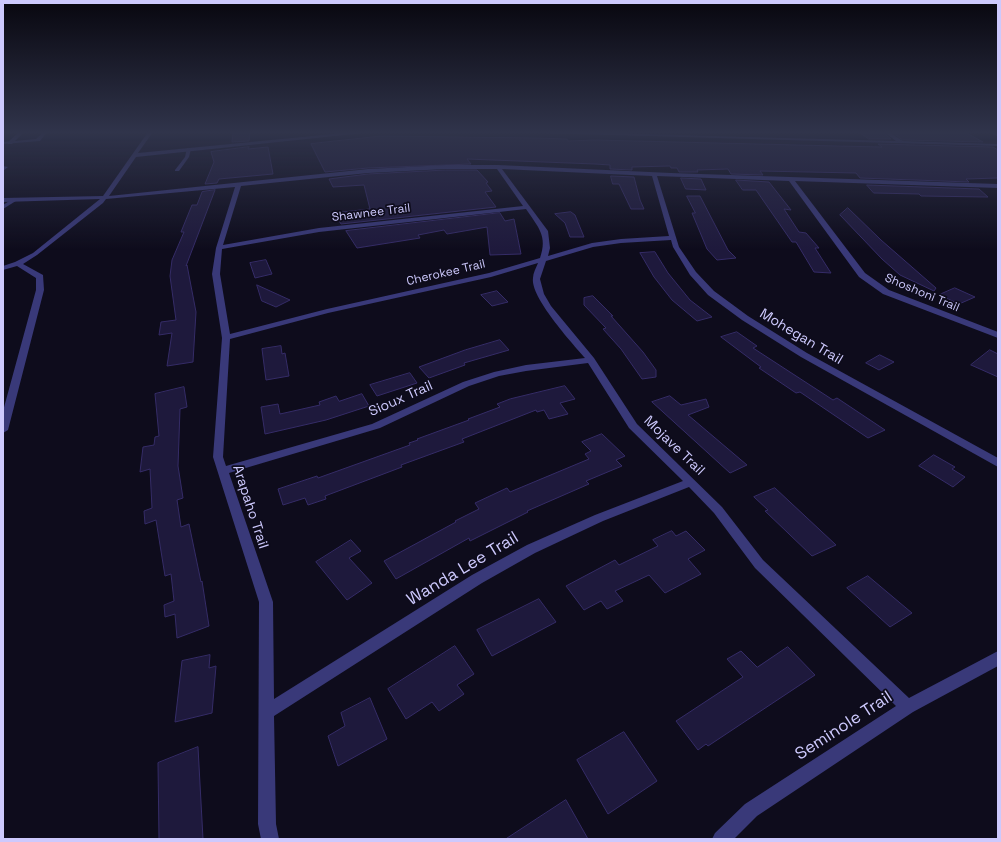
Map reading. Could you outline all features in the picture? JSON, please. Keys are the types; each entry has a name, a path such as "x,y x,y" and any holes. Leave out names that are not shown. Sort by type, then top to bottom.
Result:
{"street":[{"path":"3,268 18,264 35,254 106,197 124,171"},
{"path":"3,200 106,197 185,191 370,171"},
{"name":"Mojave Trail","path":"501,171 544,231 547,248 536,280 540,294 548,307 591,360 633,426 718,510 759,564 908,707"},
{"path":"594,171 998,186"},
{"name":"Mohegan Trail","path":"654,174 676,247 693,273 711,292 745,318 804,355 998,463"},
{"name":"Shoshoni Trail","path":"791,179 862,275 873,284 886,292 998,335"},
{"name":"Arapaho Trail","path":"238,185 219,248 216,274 226,338 218,457 266,602 267,824 270,839"},
{"name":"Shawnee Trail","path":"219,248 319,230 527,207"},
{"name":"Cherokee Trail","path":"226,338 327,311 447,286 592,245 673,238"},
{"path":"3,430 40,290 40,277 18,264"},
{"name":"Sioux Trail","path":"223,471 356,434 466,384 497,374 526,368 591,360"},
{"name":"Wanda Lee Trail","path":"267,712 477,579 531,549 599,518 691,482"},
{"name":"Seminole Trail","path":"721,839 751,810 908,707 998,658"}],"lane":[{"path":"3,207 16,199"}],"building":[{"path":"210,171 272,171 273,174 219,179 217,183 205,184"},
{"path":"421,171 478,171 488,182 486,183 492,191 485,192 496,207 341,224 334,213 370,209 364,185 333,187 329,179 368,174"},
{"path":"679,171 698,172 679,172"},
{"path":"729,171 760,171 763,175 731,174"},
{"path":"774,171 998,171 998,178 966,179 969,182 860,178 856,173"},
{"path":"611,176 634,177 644,209 631,209 619,184 613,184"},
{"path":"681,178 701,179 706,190 686,189"},
{"path":"736,180 769,182 791,210 784,209 799,232 806,233 819,248 815,248 831,273 814,272 796,242 792,242 756,190 743,190"},
{"path":"867,185 979,189 988,197 921,196 919,194 874,193"},
{"path":"215,190 186,266 187,265 196,312 193,362 167,366 172,333 159,335 161,322 176,320 170,276 172,260 184,232 181,232 192,205 197,205 202,192"},
{"path":"687,196 700,196 728,250 736,258 717,260 707,249 692,213 695,213"},
{"path":"848,208 881,240 936,288 934,291 900,275 882,259 840,215"},
{"path":"571,212 575,215 584,237 570,237 565,223 555,214"},
{"path":"500,213 505,221 514,219 521,254 490,255 487,227 447,234 444,230 418,235 420,238 357,248 346,231"},
{"path":"655,252 668,273 690,300 712,317 697,321 672,300 654,277 640,253"},
{"path":"266,260 272,274 255,278 250,263"},
{"path":"257,285 290,300 276,307 262,301"},
{"path":"955,288 975,297 959,304 939,295"},
{"path":"497,291 508,302 492,306 481,295"},
{"path":"593,296 613,316 611,316 643,352 656,370 656,377 642,379 621,349 603,329 606,328 584,305 584,298"},
{"path":"737,332 757,346 753,348 833,400 837,398 885,430 868,438 800,392 796,393 759,368 761,367 721,337"},
{"path":"500,340 509,350 464,363 465,365 429,378 419,367 465,350"},
{"path":"281,346 282,354 285,353 289,376 266,380 262,349"},
{"path":"990,350 998,354 998,377 971,365"},
{"path":"880,355 894,362 879,370 866,363"},
{"path":"410,373 417,383 377,396 370,385"},
{"path":"565,386 575,399 560,403 568,414 549,419 544,410 537,412 536,410 462,439 464,442 401,465 402,467 325,496 326,499 308,505 305,498 283,505 278,489 317,476 318,478 410,445 409,443 418,440 417,439 500,407 497,404 510,399"},
{"path":"184,387 187,407 180,409 178,466 183,498 177,500 181,527 189,524 201,582 202,581 209,626 177,638 175,614 165,617 164,605 174,601 171,574 165,576 156,520 145,524 144,511 152,508 150,469 140,472 143,447 154,445 155,437 159,436 155,394"},
{"path":"362,394 369,406 326,420 265,434 261,407 278,404 280,414 320,405 319,402 336,396 339,401"},
{"path":"670,396 681,405 706,399 709,407 688,415 747,465 730,473 652,402"},
{"path":"602,434 625,456 616,460 622,466 586,481 589,484 527,511 528,512 470,541 469,538 396,579 384,561 479,509 475,503 507,488 510,492 589,459 585,454 591,451 582,442"},
{"path":"934,455 955,467 952,469 965,477 953,487 919,466"},
{"path":"775,488 836,545 812,556 765,511 768,510 754,497"},
{"path":"672,531 676,536 686,531 705,550 688,559 701,574 665,593 649,575 615,591 623,601 607,609 601,601 584,610 566,586 615,560 619,565 658,546 653,540"},
{"path":"351,540 361,551 349,558 372,583 347,600 316,562"},
{"path":"868,576 912,613 890,627 847,588"},
{"path":"539,599 556,622 492,656 477,630"},
{"path":"455,646 474,674 457,685 464,694 439,711 432,702 406,719 388,689"},
{"path":"788,647 815,675 708,746 706,744 698,750 676,721 743,677 727,659 741,651 757,667"},
{"path":"210,655 209,668 216,666 212,713 175,722 182,661"},
{"path":"370,698 387,739 338,766 328,736 345,726 341,713"},
{"path":"624,732 657,781 608,814 577,760"},
{"path":"198,747 203,839 159,839 158,763"},
{"path":"566,800 588,839 506,839"}]}
